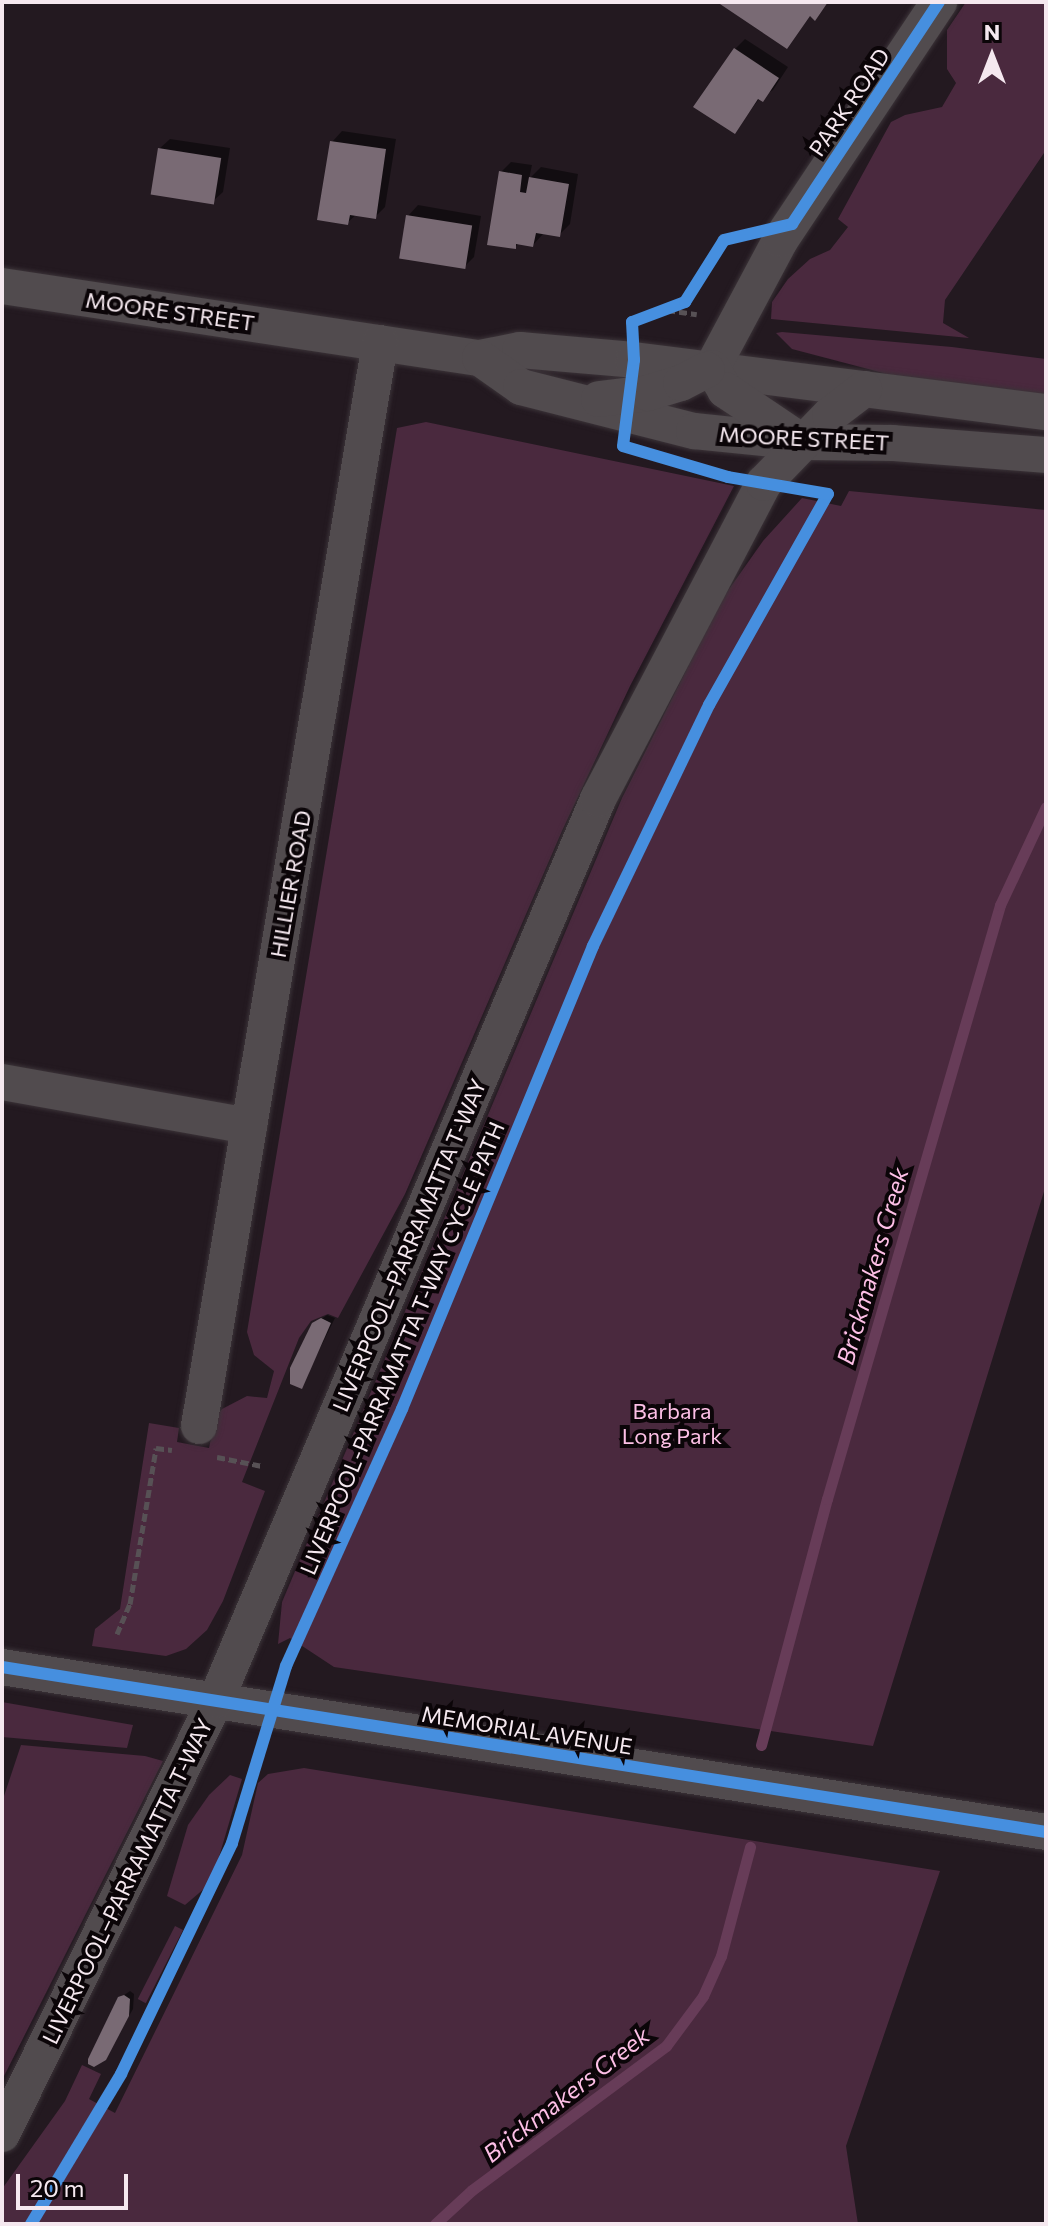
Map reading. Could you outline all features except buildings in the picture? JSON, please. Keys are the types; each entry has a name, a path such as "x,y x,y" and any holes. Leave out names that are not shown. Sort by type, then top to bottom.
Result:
{"street":[{"name":"PARK ROAD","path":"712,368 761,272 939,2"},
{"name":"MOORE STREET","path":"2,286 480,358 520,350 712,368 1046,412"},
{"name":"HILLIER ROAD","path":"195,1444 380,343"},
{"name":"MOORE STREET","path":"480,358 521,387 694,431 803,442 893,443 1046,455"},
{"path":"577,401 648,393 681,383 712,368 725,390 803,442"},
{"name":"LIVERPOOL–PARRAMATTA T-WAY","path":"2,2134 216,1700 598,799 764,483 803,442 864,389"},
{"path":"2,1082 249,1126"},
{"name":"MEMORIAL AVENUE","path":"2,1667 1046,1832"}],"path":[{"path":"632,322 685,302 724,240 792,224"},
{"path":"666,310 697,314"},
{"path":"117,1634 130,1604 156,1448 195,1444 262,1466"}],"green space":[{"path":"966,2 1046,2 1046,150 945,300 943,323 969,338 771,319 772,302 788,279 810,259 830,250 848,227 838,219 891,122 905,115 942,107 956,83 947,69 947,30"},
{"path":"776,333 1046,359 1046,395 906,379 792,349"},
{"path":"426,422 734,486 630,686 562,831 405,1194 338,1318 328,1314 311,1321 299,1338 242,1482 265,1491 223,1601 207,1630 186,1649 166,1656 92,1646 95,1629 120,1609 149,1423 179,1428 177,1442 209,1448 215,1418 222,1409 247,1396 267,1398 274,1371 254,1355 247,1332 397,428"},
{"name":"Barbara Long Park","path":"849,491 1046,510 1046,1185 873,1746 334,1667 290,1638 278,1644 282,1602 622,798 722,599 763,541 802,498 841,506"},
{"path":"2,1702 133,1725 127,1748 2,1737"},
{"path":"21,1745 145,1756 163,1761 2,2080 2,1802"},
{"path":"304,1768 940,1871 846,2146 858,2224 2,2224 2,2189 65,2101 82,2065 101,2074 89,2099 115,2113 242,1855 258,1783 268,1774"},
{"path":"230,1775 242,1779 216,1867 205,1888 185,1905 167,1896 188,1825 209,1795"},
{"path":"175,1926 183,1930 146,2003 138,1999"}],"waterway":[{"name":"Brickmakers Creek","path":"761,1745 827,1499 1000,905 1046,807"},
{"name":"Brickmakers Creek","path":"435,2224 472,2190 666,2046 703,1996 721,1956 750,1847"}],"cycle path":[{"name":"LIVERPOOL-PARRAMATTA T-WAY CYCLE PATH","path":"31,2224 121,2074 232,1843 286,1666 402,1409 593,946 709,705 828,494 728,477 623,446 634,360 632,322 685,302 724,240 792,224 939,2"},
{"path":"2,1667 1046,1832"}]}
